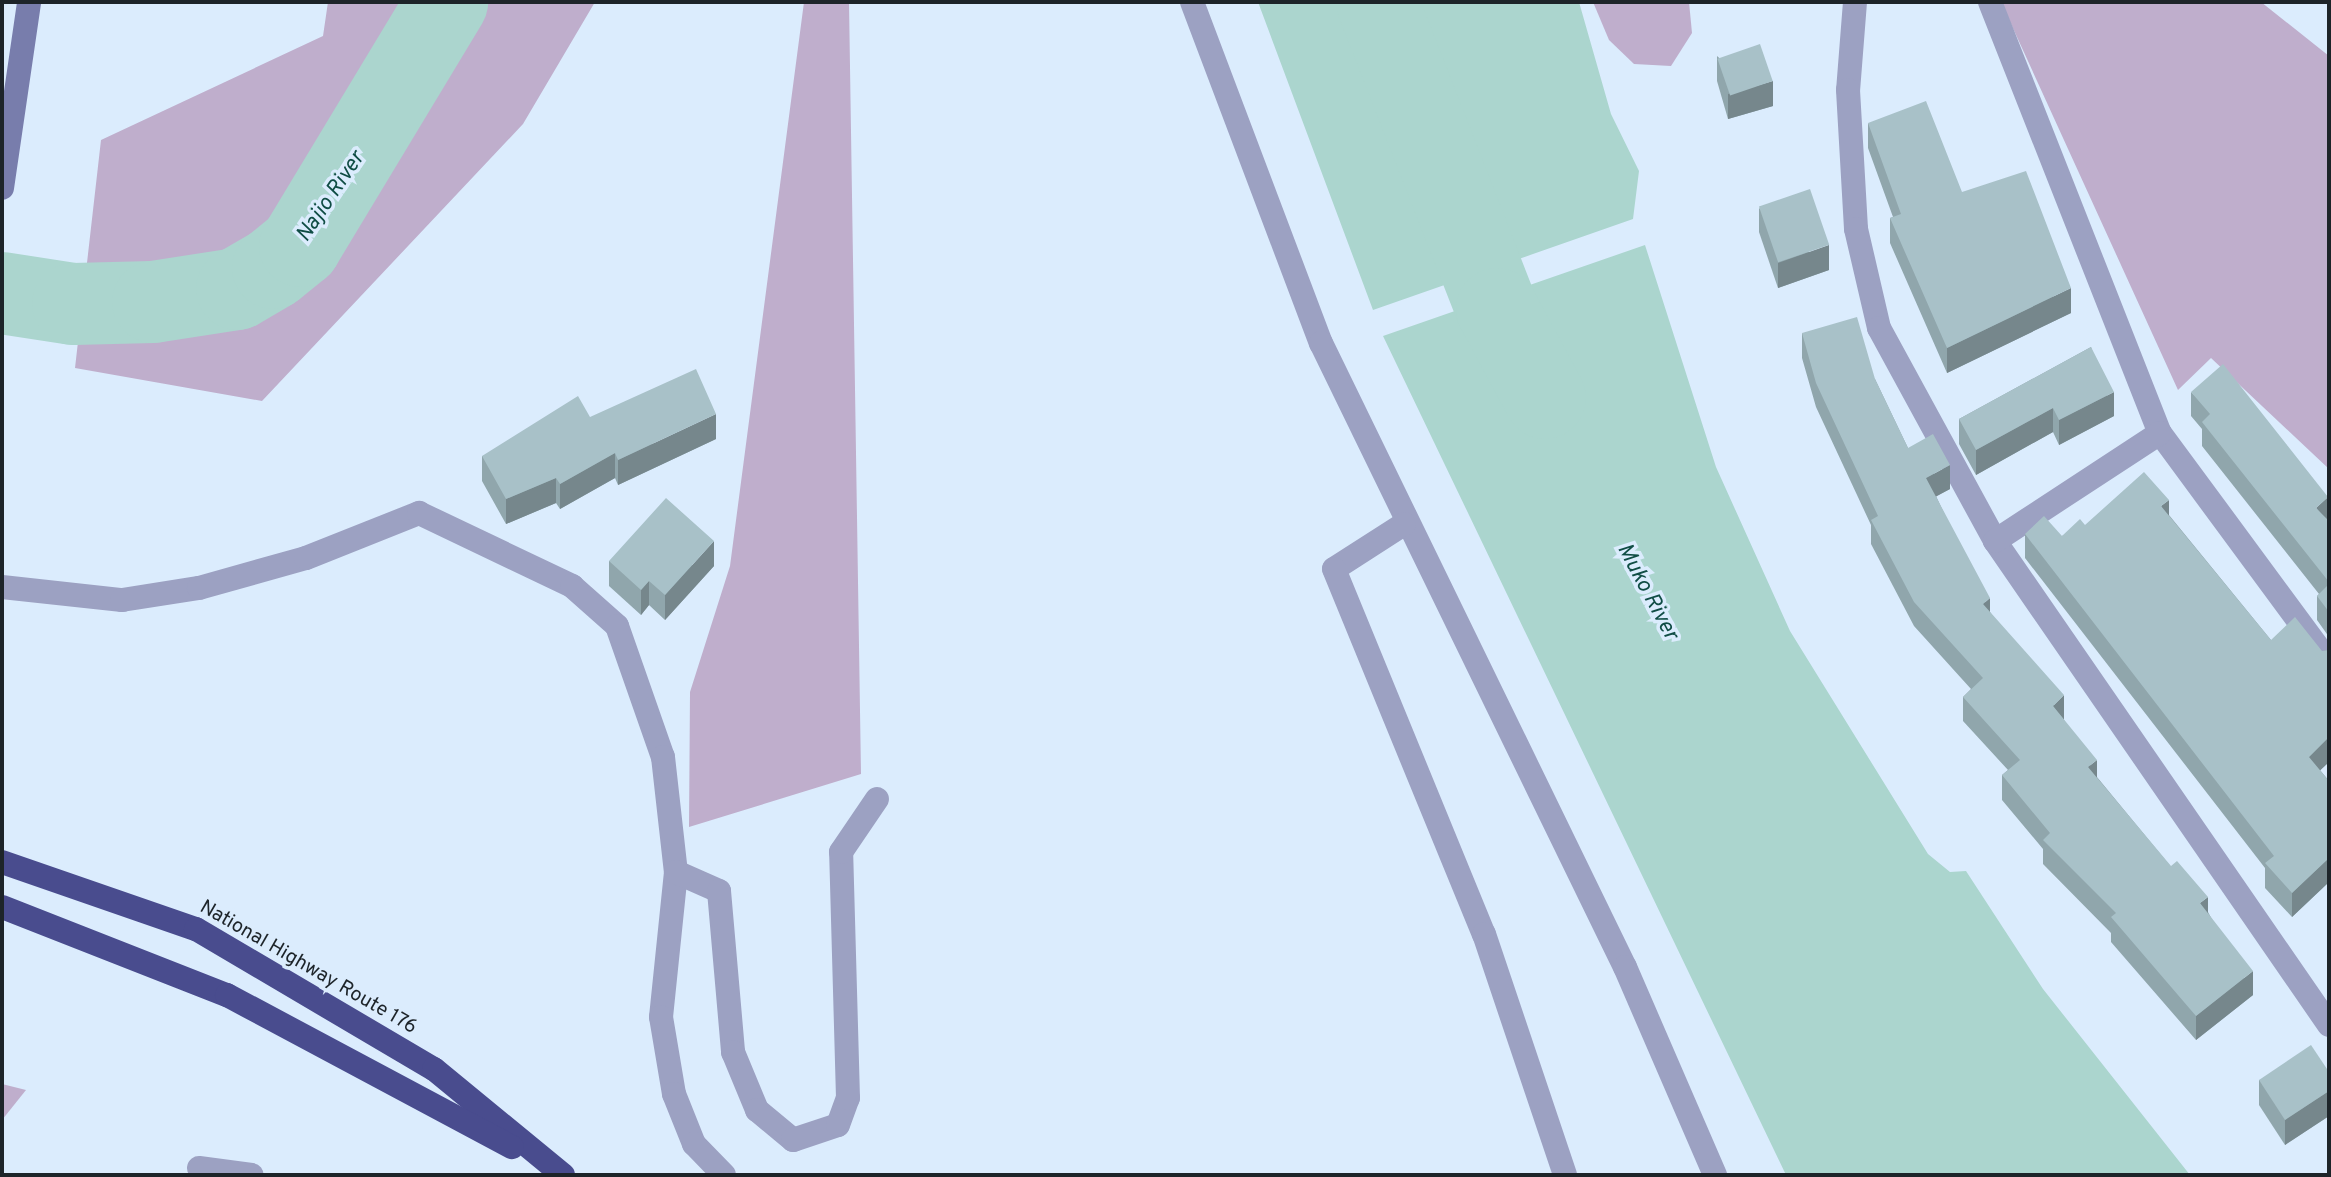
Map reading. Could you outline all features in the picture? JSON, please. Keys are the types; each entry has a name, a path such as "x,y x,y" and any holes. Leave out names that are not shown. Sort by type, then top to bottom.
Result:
{"highway":[{"name":"National Highway Route 176","path":"2,862 196,929 434,1069 562,1174"},
{"name":"National Highway Route 176","path":"2,907 227,995 562,1174"}],"street":[{"path":"2,188 29,2"},
{"path":"1192,2 1321,343 1404,524 1625,967 1715,1175"},
{"path":"1855,2 1848,90 1856,229 1879,328 1995,541 2329,1025"},
{"path":"1990,2 2160,433 2329,662"},
{"path":"1995,541 2160,433"},
{"path":"2,587 122,600 256,573 419,513 454,526 572,586 617,626 663,757 676,872 661,1017 674,1094 694,1144 724,1175"},
{"path":"1404,524 1334,569 1484,934 1565,1175"},
{"path":"676,872 719,891 733,1052 757,1110 793,1140 838,1125 848,1098 841,852 877,799"},
{"path":"199,1168 252,1175"}],"shaded area":[{"path":"328,2 595,2 523,124 262,401 75,368 101,140 323,36"},
{"path":"804,2 849,2 861,774 689,827 690,692 730,566"},
{"path":"1593,2 1689,2 1692,33 1671,66 1634,64 1609,40"},
{"path":"2001,2 2261,2 2329,56 2329,469 2211,358 2178,390"},
{"path":"2,1084 26,1090 2,1120"}],"water":[{"path":"1258,2 1579,2 1611,114 1639,171 1633,219 1373,310"},
{"path":"1645,245 1716,467 1790,631 1928,854 1950,872 1966,871 2043,989 2190,1175 1786,1175 1383,336"}],"building":[{"path":"1760,44 1773,81 1730,96 1717,59"},
{"path":"1926,101 1962,192 2026,171 2071,288 1947,348 1890,218 1901,214 1868,123"},
{"path":"1810,189 1829,245 1778,262 1759,207"},
{"path":"1857,317 1875,379 1908,448 1933,434 1950,465 1926,478 1990,598 1983,604 2064,695 2053,706 2097,760 2088,767 2171,866 2177,861 2208,897 2200,903 2253,971 2196,1016 2111,917 2116,913 2043,840 2050,833 2002,775 2020,760 1963,697 1983,678 1914,602 1871,520 1878,516 1816,383 1802,333"},
{"path":"2091,347 2114,392 2059,420 2053,408 1976,450 1959,419"},
{"path":"2223,364 2328,497 2316,508 2329,521 2329,582 2202,422 2210,414 2191,392"},
{"path":"696,369 716,414 618,460 615,453 560,484 556,478 506,499 482,456 578,396 590,417"},
{"path":"2144,472 2169,500 2161,506 2271,640 2295,617 2322,651 2329,650 2329,737 2309,757 2329,781 2329,858 2292,893 2265,863 2274,856 2025,534 2044,516 2062,536 2080,519 2085,525"},
{"path":"666,498 714,541 665,595 649,581 641,590 609,561"},
{"path":"2329,584 2329,612 2317,596"},
{"path":"2311,1045 2329,1072 2329,1091 2285,1120 2259,1080"}],"waterway":[{"name":"Najio River","path":"2,293 73,304 153,302 237,289 273,268 300,246 447,2"},
{"name":"Muko River","path":"1377,2 1497,309 1545,398"}]}
